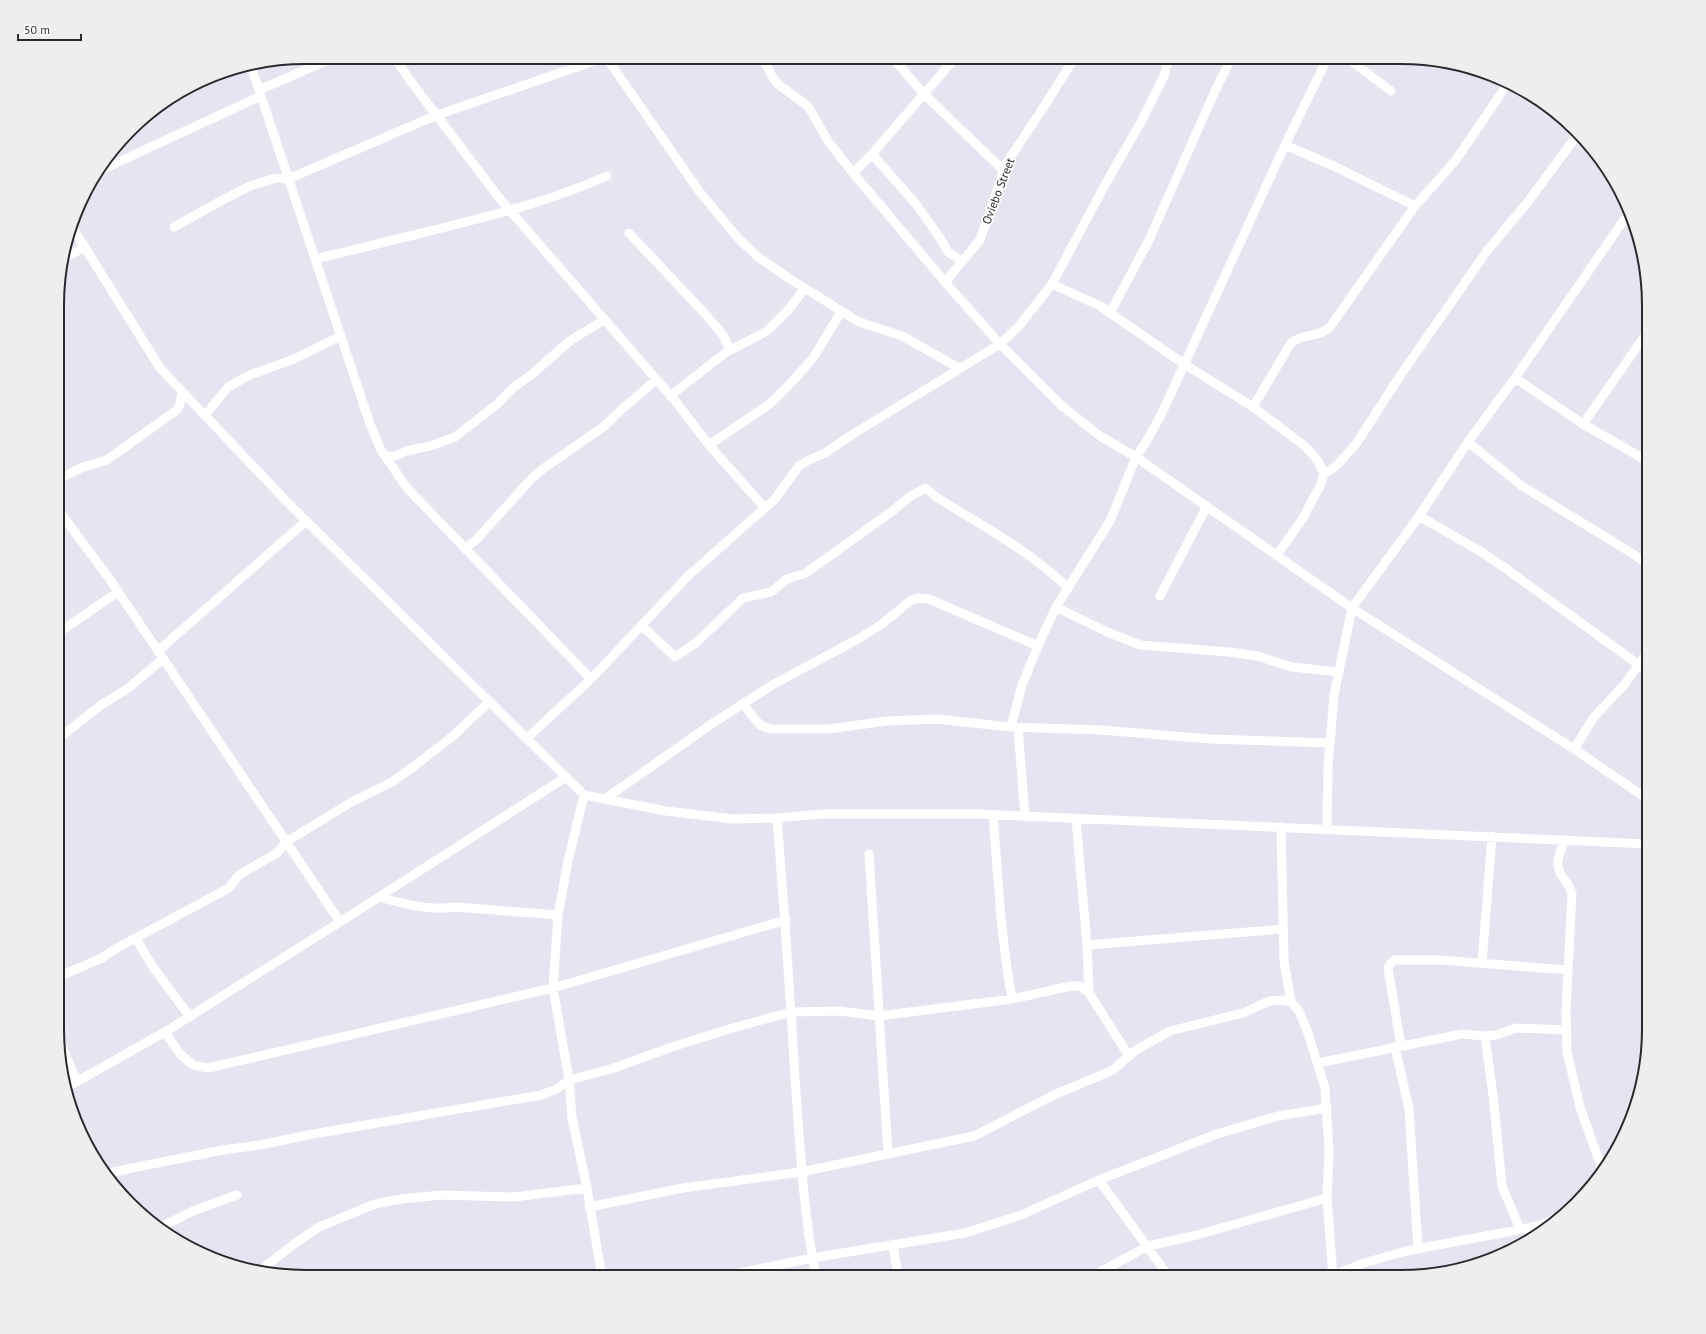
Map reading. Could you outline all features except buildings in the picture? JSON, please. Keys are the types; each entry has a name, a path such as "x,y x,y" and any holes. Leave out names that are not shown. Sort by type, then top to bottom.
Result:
{"street":[{"path":"108,167 320,64"},
{"path":"399,64 510,210 670,396 709,445 764,507"},
{"path":"174,227 250,186 276,178 288,179 437,115 586,64"},
{"path":"611,64 699,192 738,238 758,257 841,312 859,322 902,336 959,368"},
{"path":"766,64 772,78 779,85 802,100 808,106 828,141 945,282 1000,344 1062,406 1100,436 1136,457 1352,608 1574,749 1642,795"},
{"path":"898,64 924,94 1003,170"},
{"path":"853,173 872,154 950,64"},
{"name":"Oviebo Street","path":"945,282 980,240 1003,170 1071,64"},
{"path":"526,739 592,679 688,576 764,507 775,499 799,466 825,453 959,368 1000,344 1019,326 1052,284 1141,122 1164,76 1167,64"},
{"path":"1110,313 1149,240 1228,64"},
{"path":"1025,817 1014,727 1022,685 1056,607 1110,521 1136,457 1161,415 1285,145 1325,64"},
{"path":"1354,64 1391,91"},
{"path":"252,70 370,424 385,456 406,488 592,679"},
{"path":"1253,407 1292,343 1301,337 1325,332 1330,328 1415,206 1456,160 1505,88"},
{"path":"1277,555 1303,518 1321,484 1324,474 1340,462 1356,444 1411,360 1487,251 1527,203 1575,139"},
{"path":"1285,145 1338,168 1415,206"},
{"path":"872,154 914,203 940,238 948,252 962,261"},
{"path":"315,259 510,210 572,191 607,176"},
{"path":"1327,828 1330,744 1334,695 1352,608 1419,516 1468,442 1515,378 1626,218"},
{"path":"76,232 160,368 306,521 490,701 526,739 584,794 666,811 733,819 777,818 822,814 978,814 993,816 1327,828 1642,844"},
{"path":"629,234 707,316 723,335 730,350"},
{"path":"70,255 85,247"},
{"path":"1052,284 1090,300 1184,364 1253,407 1306,447 1318,461 1324,474"},
{"path":"670,396 725,353 767,330 789,310 805,288"},
{"path":"709,445 771,403 790,384 813,358 841,312"},
{"path":"385,456 395,456 406,451 430,446 455,437 496,405 512,388 532,374 571,340 604,320"},
{"path":"205,415 228,387 250,375 294,359 341,336"},
{"path":"1584,424 1642,340"},
{"path":"1515,378 1584,424 1642,458"},
{"path":"465,549 477,539 532,478 606,425 656,380"},
{"path":"64,476 83,467 107,460 179,407 182,391"},
{"path":"1468,442 1522,486 1642,560"},
{"path":"642,626 675,657 697,642 743,598 771,592 787,579 806,573 911,496 926,488 936,497 1026,553 1050,571 1068,588"},
{"path":"1160,596 1207,506"},
{"path":"1419,516 1483,553 1642,667"},
{"path":"64,520 118,592 340,922"},
{"path":"64,734 101,705 127,689 160,655 306,521"},
{"path":"64,629 118,592"},
{"path":"605,799 713,723 774,684 858,639 882,624 910,601 918,598 929,599 1038,646"},
{"path":"1056,607 1140,645 1229,652 1256,656 1292,667 1339,672"},
{"path":"1574,749 1594,717 1625,684 1642,660"},
{"path":"64,974 102,958 117,948 230,888 239,875 277,853 286,842 355,800 392,782 413,767 453,736 490,701"},
{"path":"743,704 760,725 770,729 829,729 887,721 936,719 1014,727 1101,730 1210,739 1330,744"},
{"path":"71,1085 165,1032 566,777"},
{"path":"584,794 568,861 558,915 553,988 569,1080 572,1118 587,1188 601,1270"},
{"path":"993,816 1007,974 1012,999"},
{"path":"777,818 786,920 802,1172 815,1270"},
{"path":"1076,819 1087,946 1089,993"},
{"path":"1281,827 1284,961 1291,1002 1299,1011 1308,1033 1325,1088 1329,1150 1327,1198 1332,1270"},
{"path":"1482,963 1492,836"},
{"path":"1564,840 1557,861 1559,873 1570,887 1572,893 1566,1030 1567,1052 1580,1108 1600,1164"},
{"path":"869,854 888,1154"},
{"path":"379,896 402,903 441,909 455,907 558,915"},
{"path":"165,1032 180,1054 193,1065 208,1068 553,988 786,920"},
{"path":"1087,946 1283,929"},
{"path":"136,939 154,967 190,1016"},
{"path":"1418,1249 1409,1109 1398,1047 1388,968 1394,960 1402,960 1482,963 1568,970"},
{"path":"111,1172 137,1166 224,1150 260,1145 313,1134 541,1095 557,1089 569,1080 611,1069 672,1047 729,1029 791,1012 839,1011 879,1016 1012,999 1071,986 1080,986 1089,993 1129,1056"},
{"path":"589,1207 683,1188 802,1172 974,1136 1054,1095 1113,1070 1136,1050 1170,1031 1243,1013 1269,1001 1282,1000 1291,1002"},
{"path":"1318,1064 1462,1034 1484,1036 1496,1035 1516,1028 1566,1030"},
{"path":"1484,1036 1493,1095 1502,1186 1520,1230"},
{"path":"66,1055 77,1081"},
{"path":"754,1270 812,1258 965,1233 1021,1215 1099,1180 1217,1134 1278,1116 1327,1108"},
{"path":"1099,1180 1164,1270"},
{"path":"266,1266 319,1227 375,1204 401,1199 441,1195 514,1197 587,1188"},
{"path":"165,1225 193,1211 237,1195"},
{"path":"1104,1270 1148,1246 1197,1235 1327,1198"},
{"path":"1347,1270 1364,1263 1418,1249 1520,1230 1544,1223"},
{"path":"893,1244 897,1270"}]}
